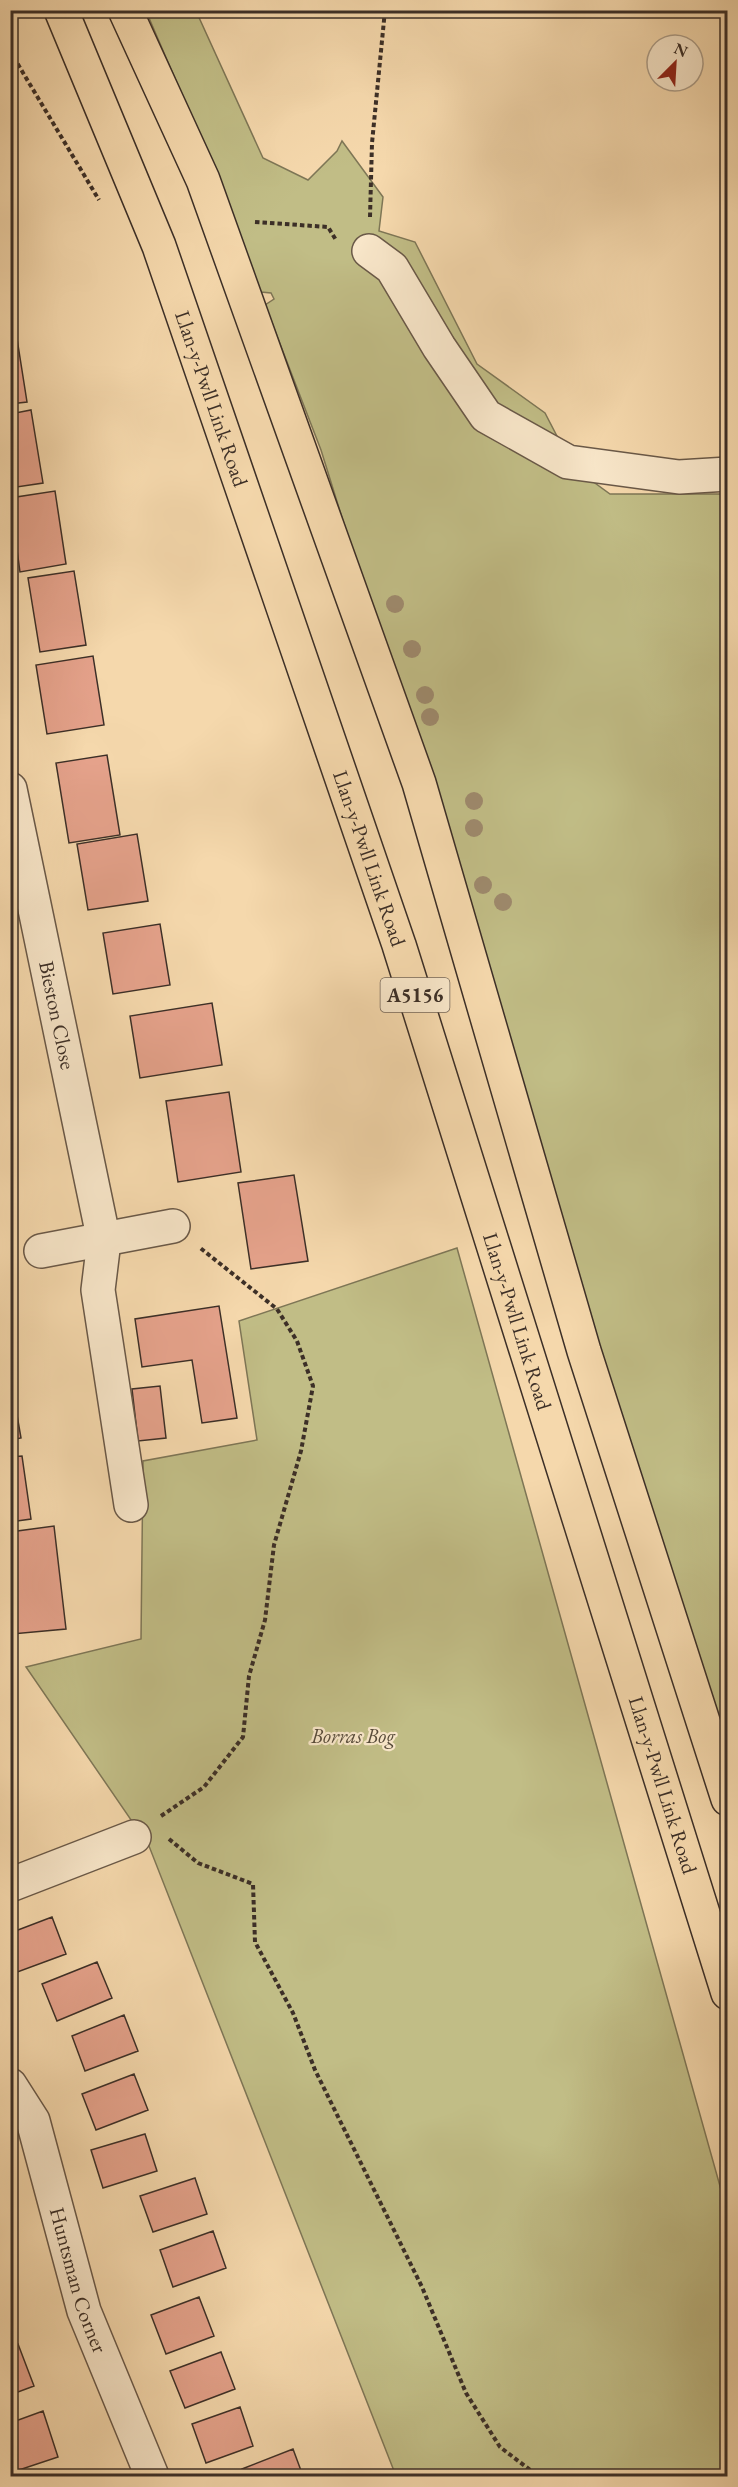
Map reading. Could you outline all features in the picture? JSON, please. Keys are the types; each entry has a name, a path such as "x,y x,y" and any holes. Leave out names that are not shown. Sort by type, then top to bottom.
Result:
{"highway":[{"name":"Llan-y-Pwll Link Road","path":"61,10 159,246 396,934 728,1993"},
{"name":"A5156","path":"125,10 203,180 419,783 581,1339 728,1799"}],"street":[{"path":"369,251 393,268 439,347 486,416 567,462 679,477 728,474"},
{"name":"Bieston Close","path":"10,789 104,1240 98,1290 131,1505"},
{"path":"41,1251 173,1226"},
{"path":"10,1885 144,1829"},
{"name":"Huntsman Corner","path":"10,2085 33,2121 84,2312 152,2476"}],"path":[{"path":"369,251 372,143 385,10"},
{"path":"144,1829 204,1786 243,1737 249,1676 265,1620 274,1545 301,1451 313,1386 297,1341 277,1309 173,1226"},
{"path":"144,1829 154,1827 198,1863 253,1884 255,1942 293,2013 315,2070 422,2287 466,2393 500,2447 538,2476"}],"green space":[{"path":"146,11 196,11 263,158 308,180 337,151 342,141 383,197 379,231 415,242 477,364 545,413 573,467 610,494 727,494 727,1747 689,1635 321,450 265,305 274,299 271,293 261,292 198,132"},
{"name":"Borras Bog","path":"457,1248 727,2211 727,2476 396,2476 149,1846 26,1667 141,1639 143,1461 257,1440 239,1321"}],"building":[{"path":"10,326 15,326 27,402 10,404"},
{"path":"31,410 43,483 10,488 10,414"},
{"path":"55,491 66,564 20,572 10,498"},
{"path":"74,571 86,645 40,652 28,578"},
{"path":"93,656 104,725 47,734 36,665"},
{"path":"107,755 120,835 69,843 56,763"},
{"path":"137,834 148,901 88,910 77,844"},
{"path":"160,924 170,985 113,994 103,933"},
{"path":"212,1003 222,1065 140,1078 130,1016"},
{"path":"229,1092 241,1172 178,1182 166,1101"},
{"path":"294,1175 308,1261 251,1269 238,1183"},
{"path":"219,1306 237,1418 202,1423 192,1360 142,1367 135,1319"},
{"path":"10,1375 21,1438 10,1440"},
{"path":"160,1386 166,1438 138,1441 132,1389"},
{"path":"22,1456 31,1519 10,1522 10,1457"},
{"path":"54,1526 66,1629 12,1634 10,1532"},
{"path":"52,1917 66,1954 12,1974 10,1933"},
{"path":"97,1962 112,1998 57,2021 42,1984"},
{"path":"124,2015 138,2051 85,2071 72,2036"},
{"path":"134,2074 148,2110 96,2130 82,2094"},
{"path":"145,2134 157,2171 103,2188 91,2150"},
{"path":"195,2178 207,2214 153,2232 140,2196"},
{"path":"213,2231 226,2268 173,2287 160,2250"},
{"path":"199,2297 214,2336 166,2354 151,2315"},
{"path":"18,2344 34,2386 10,2395 10,2346"},
{"path":"221,2352 235,2389 185,2408 170,2371"},
{"path":"240,2407 253,2446 206,2463 192,2424"},
{"path":"43,2411 58,2457 10,2473 10,2423"},
{"path":"293,2449 303,2476 245,2476 242,2469"}]}
